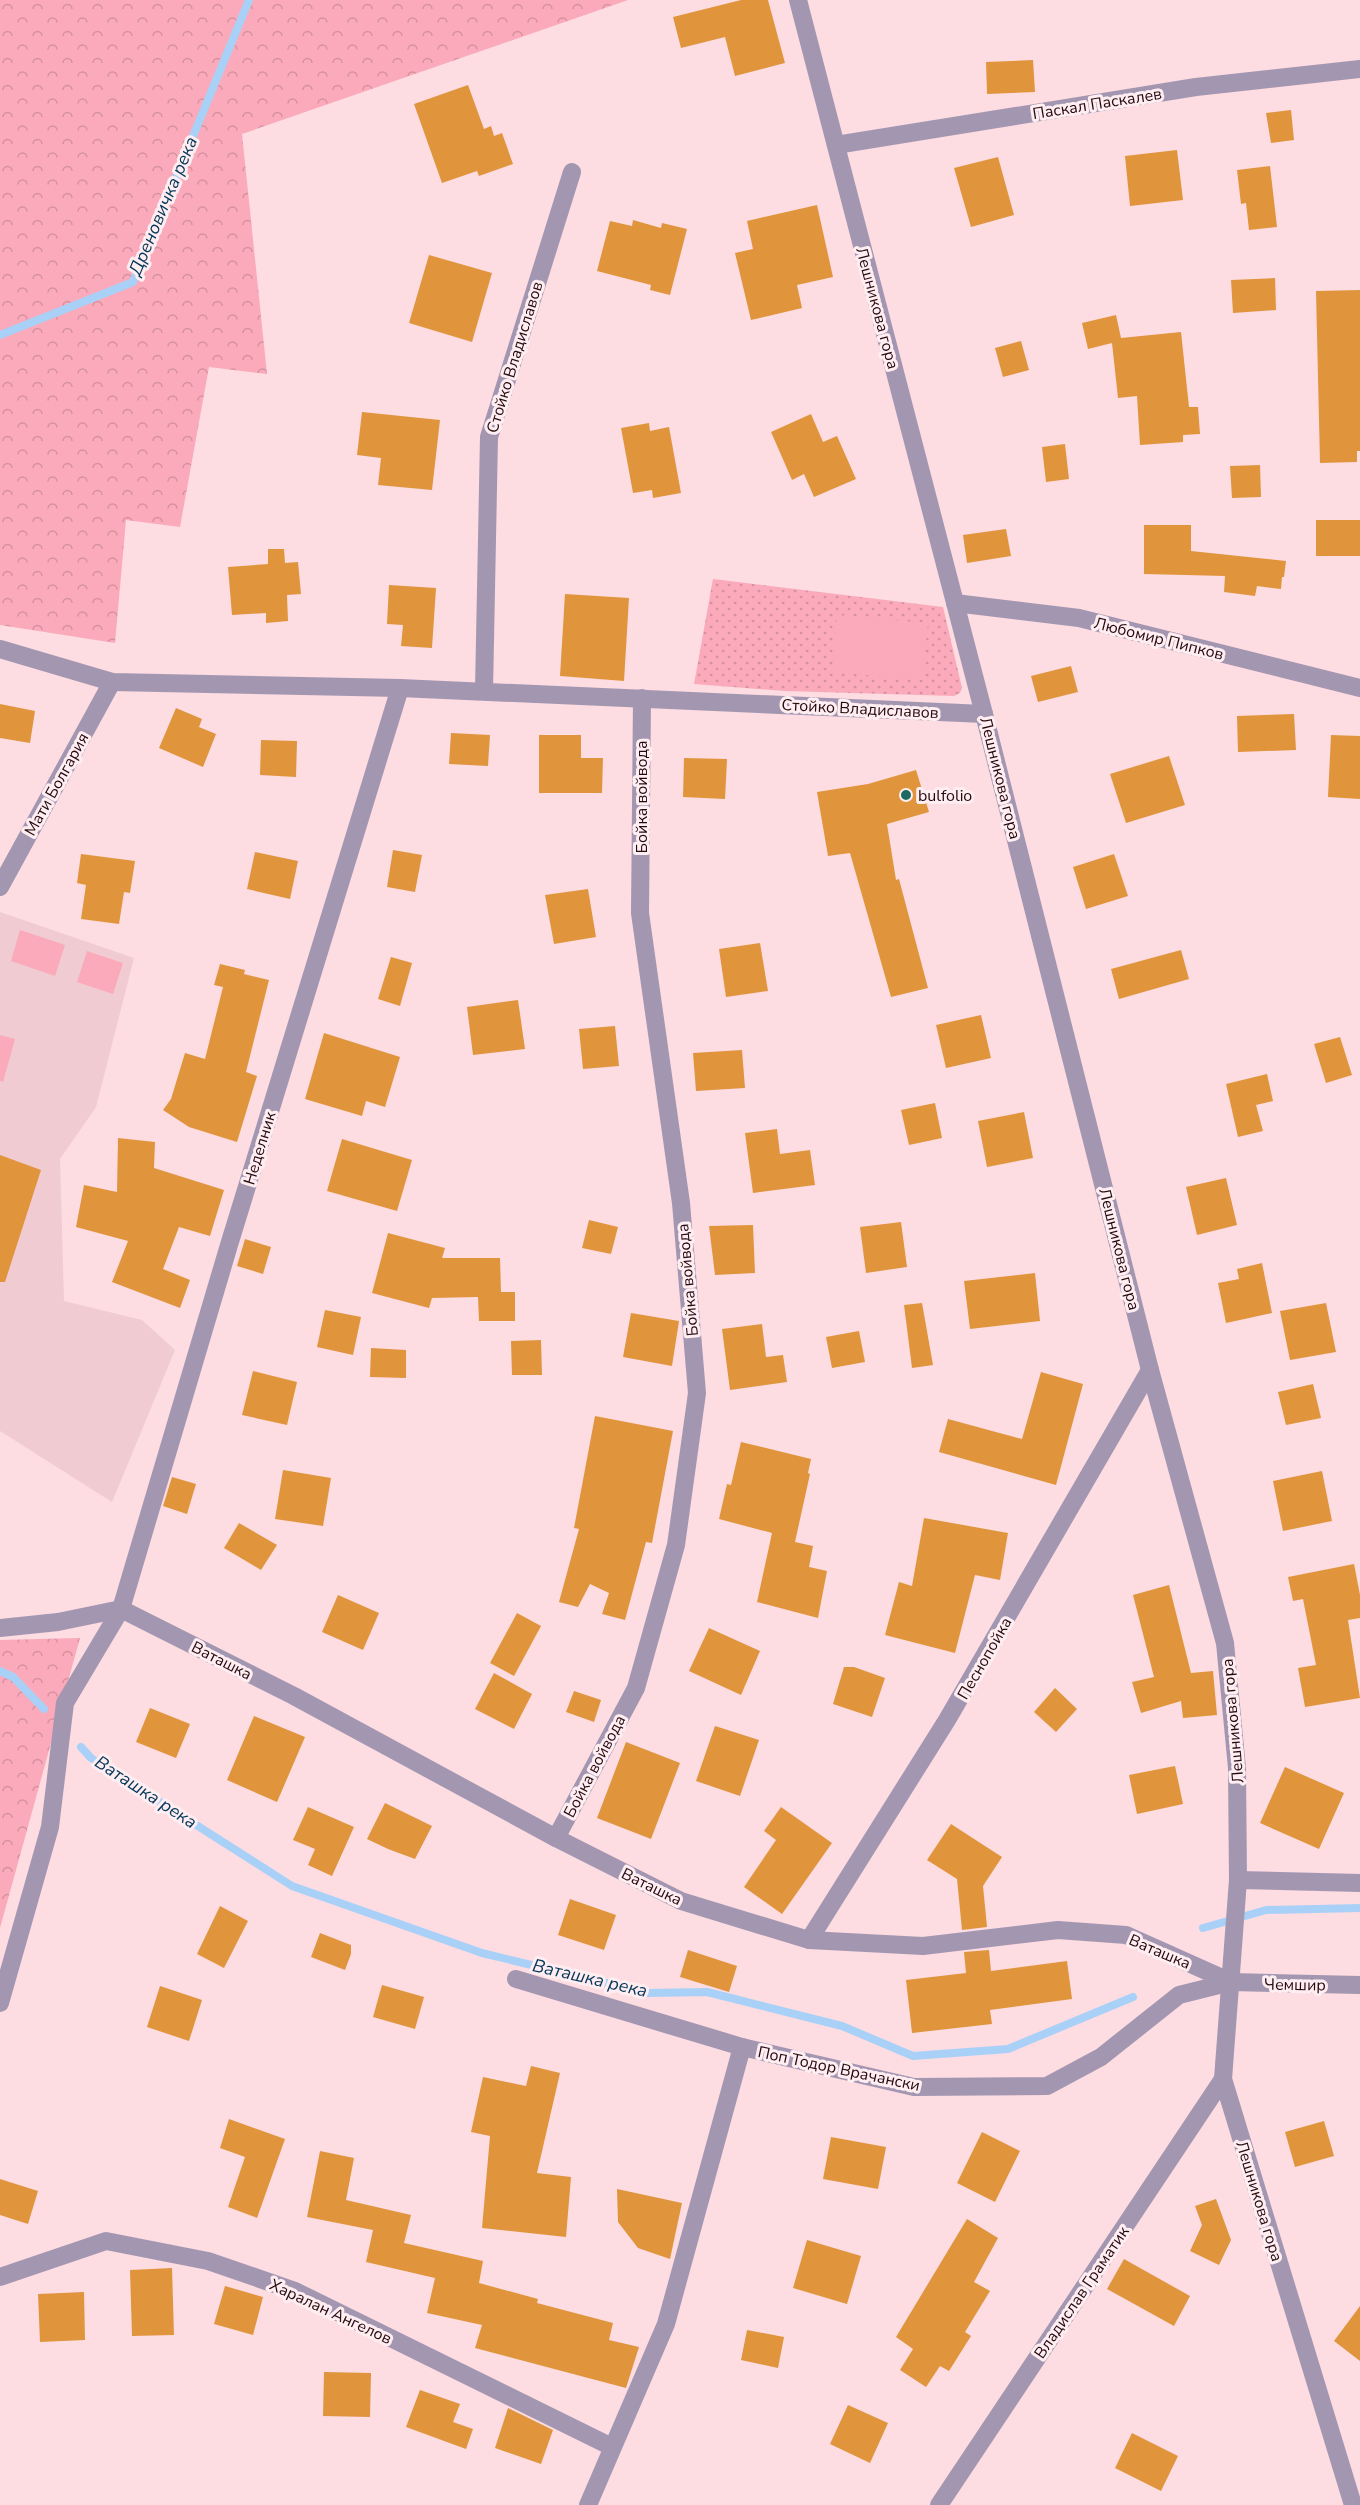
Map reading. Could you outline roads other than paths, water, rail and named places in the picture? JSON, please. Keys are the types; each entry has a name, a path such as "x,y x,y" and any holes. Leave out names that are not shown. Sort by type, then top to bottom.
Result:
{"street":[{"name":"Лешникова гора","path":"798,0 984,714 1150,1370 1226,1643 1237,1768 1238,1880 1223,2079 1353,2505"},
{"name":"Паскал Паскалев","path":"836,145 1196,87 1360,69"},
{"name":"Стойко Владиславов","path":"484,691 489,437 572,172"},
{"name":"Любомир Пипков","path":"955,603 1079,618 1360,688"},
{"name":"Стойко Владиславов","path":"0,649 112,682 484,691 984,714"},
{"name":"Мати Болгария","path":"0,887 112,682"},
{"name":"Неделник","path":"0,2002 50,1827 65,1703 121,1609 229,1245 400,688"},
{"name":"Бойка войвода","path":"556,1838 636,1688 676,1545 697,1393 681,1203 640,913 642,698"},
{"name":"Песнопойка","path":"809,1940 947,1720 1150,1370"},
{"path":"0,1628 58,1622 121,1609"},
{"name":"Ваташка","path":"121,1609 294,1696 556,1838 681,1901 809,1940 923,1946 1058,1930 1126,1935 1231,1982"},
{"path":"1238,1880 1360,1883"},
{"name":"Поп Тодор Врачански","path":"516,1979 742,2047 914,2087 1047,2086 1101,2057 1179,1995 1231,1982"},
{"name":"Чемшир","path":"1231,1982 1360,1985"},
{"name":"Поп Тодор Врачански","path":"588,2505 666,2324 742,2047"},
{"name":"Владислав Граматик","path":"939,2505 1223,2079"},
{"name":"Харалан Ангелов","path":"0,2277 106,2241 208,2261 296,2291 612,2447"}],"waterway":[{"name":"Дреновичка река","path":"0,335 133,282 249,0"},
{"name":"Ваташка река","path":"0,1671 13,1677 44,1709"},
{"name":"Ваташка река","path":"81,1747 91,1758 292,1886 482,1953 648,1993 707,1992 842,2026 913,2056 1008,2049 1133,1997"},
{"name":"Ваташка река","path":"1203,1928 1266,1910 1360,1908"}],"place":[{"name":"bulfolio","path":"906,795"}]}
